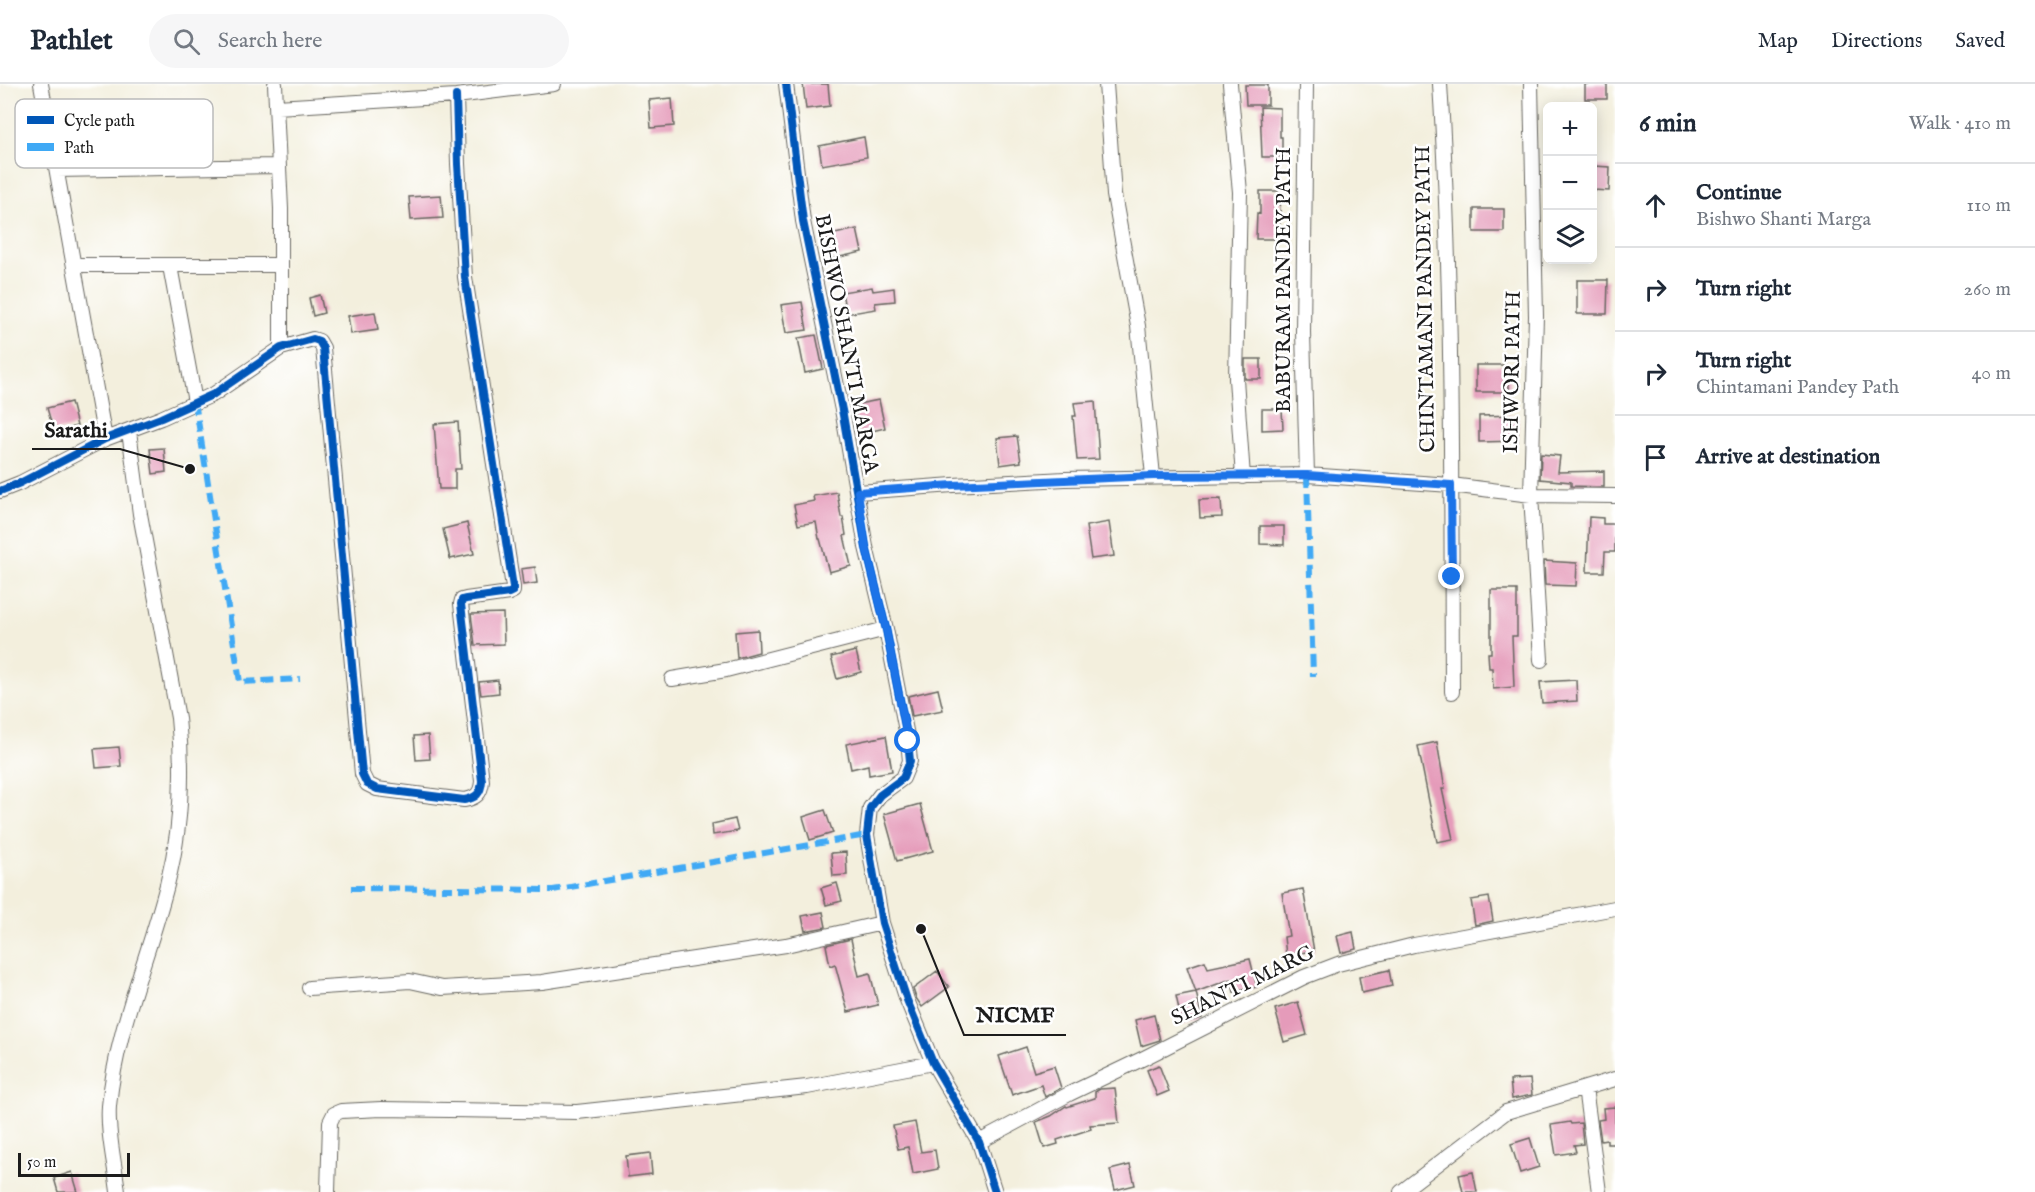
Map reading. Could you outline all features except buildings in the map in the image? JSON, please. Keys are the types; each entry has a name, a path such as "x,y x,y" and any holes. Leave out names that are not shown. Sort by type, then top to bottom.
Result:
{"street":[{"path":"41,84 44,99"},
{"path":"275,84 279,166 281,348"},
{"path":"277,107 456,96 554,84"},
{"name":"BISHWO SHANTI MARGA","path":"786,84 802,221 858,492 866,547 886,629 908,741 910,761 903,778 880,795 870,808 867,835 882,923 907,1000 933,1063 979,1142 994,1192"},
{"path":"1106,84 1114,195 1138,326 1153,476"},
{"path":"1230,84 1240,192 1236,379 1243,477"},
{"name":"BABURAM PANDEY PATH","path":"1305,84 1303,332 1307,475"},
{"name":"CHINTAMANI PANDEY PATH","path":"1440,84 1446,175 1452,692"},
{"name":"ISHWORI PATH","path":"1531,84 1536,316 1531,495 1541,660"},
{"path":"0,491 105,439 214,394 281,348 313,339 319,340 323,348 362,774 367,784 376,789 464,800 474,799 481,791 482,782 461,604 462,600 466,599 509,593 513,591 513,586 465,277 456,96"},
{"path":"213,167 279,166"},
{"path":"56,168 105,439"},
{"path":"57,171 190,168"},
{"path":"74,265 280,265"},
{"path":"170,266 195,402"},
{"path":"118,1192 109,1110 112,1082 131,1001 167,886 180,802 181,748 178,718 142,526 129,431"},
{"path":"858,492 953,485 1153,476 1307,475 1451,485 1531,495 1615,496"},
{"path":"672,679 726,670 886,629"},
{"name":"SHANTI MARG","path":"979,1142 1069,1094 1304,977 1338,964 1414,945 1615,908"},
{"path":"309,988 410,981 442,988 542,982 786,945 882,923"},
{"path":"328,1192 330,1122 334,1114 341,1111 381,1109 577,1112 807,1087 933,1063"},
{"path":"1401,1192 1506,1112 1615,1078"},
{"path":"1584,1088 1599,1192"}],"marked path":[{"path":"195,402 240,682 300,679"},
{"path":"1307,475 1313,676"},
{"path":"351,888 553,890 867,835"}],"cycle path":[{"path":"786,84 803,221 843,415 866,547 886,629 908,741 910,761 903,778 880,795 870,808 867,835 882,923 907,1000 933,1063 979,1142 995,1192"},
{"path":"0,491 105,439 161,418 214,394 281,348 313,339 319,341 323,348 362,774 367,784 377,789 464,800 477,795 482,781 461,604 462,600 466,599 509,593 513,591 513,587 465,277 456,96"}],"place":[{"name":"Sarathi","path":"190,469"},
{"name":"NICMF","path":"921,929"}],"route":[{"path":"908,741 886,629 866,547 858,492 953,485 1153,476 1307,475 1451,485 1452,577"}]}
